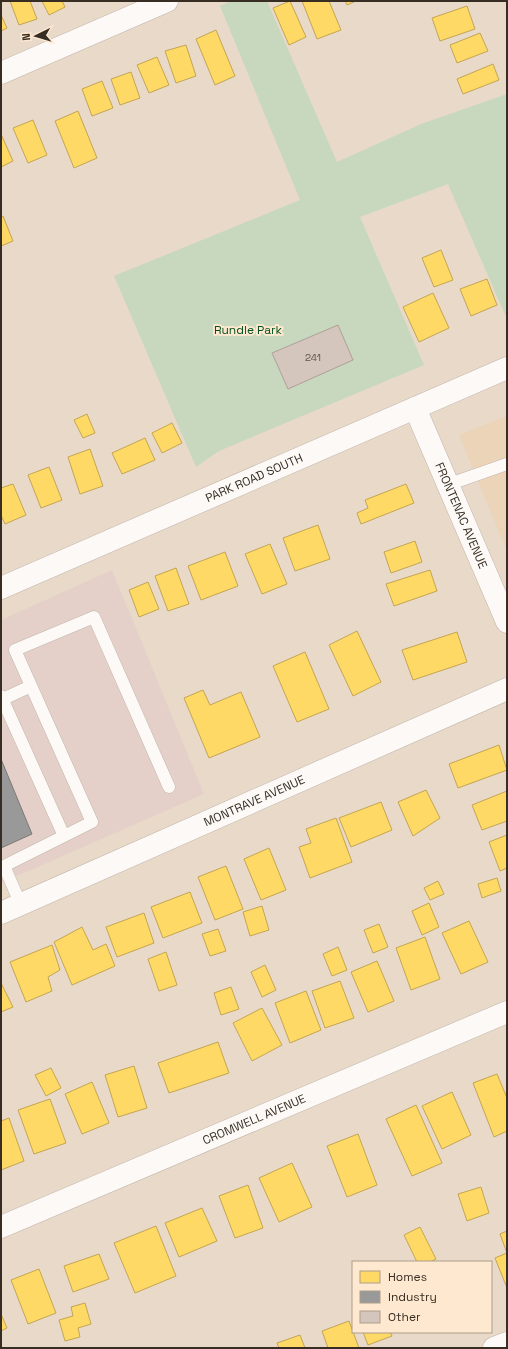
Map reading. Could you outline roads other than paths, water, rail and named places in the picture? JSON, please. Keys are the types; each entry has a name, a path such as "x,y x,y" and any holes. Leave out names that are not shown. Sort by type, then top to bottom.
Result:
{"street":[{"path":"1,73 167,1"},
{"name":"PARK ROAD SOUTH","path":"1,588 507,368"},
{"name":"FRONTENAC AVENUE","path":"415,408 507,622"},
{"name":"MONTRAVE AVENUE","path":"1,913 507,689"},
{"name":"CROMWELL AVENUE","path":"1,1227 507,1012"},
{"path":"494,1348 507,1343"}],"lane":[{"path":"447,485 507,464"},
{"path":"21,904 2,866 92,822 15,650 94,617 169,786"},
{"path":"31,686 2,698 64,836"}],"park label":[{"name":"Rundle Park","path":"248,330"}]}
